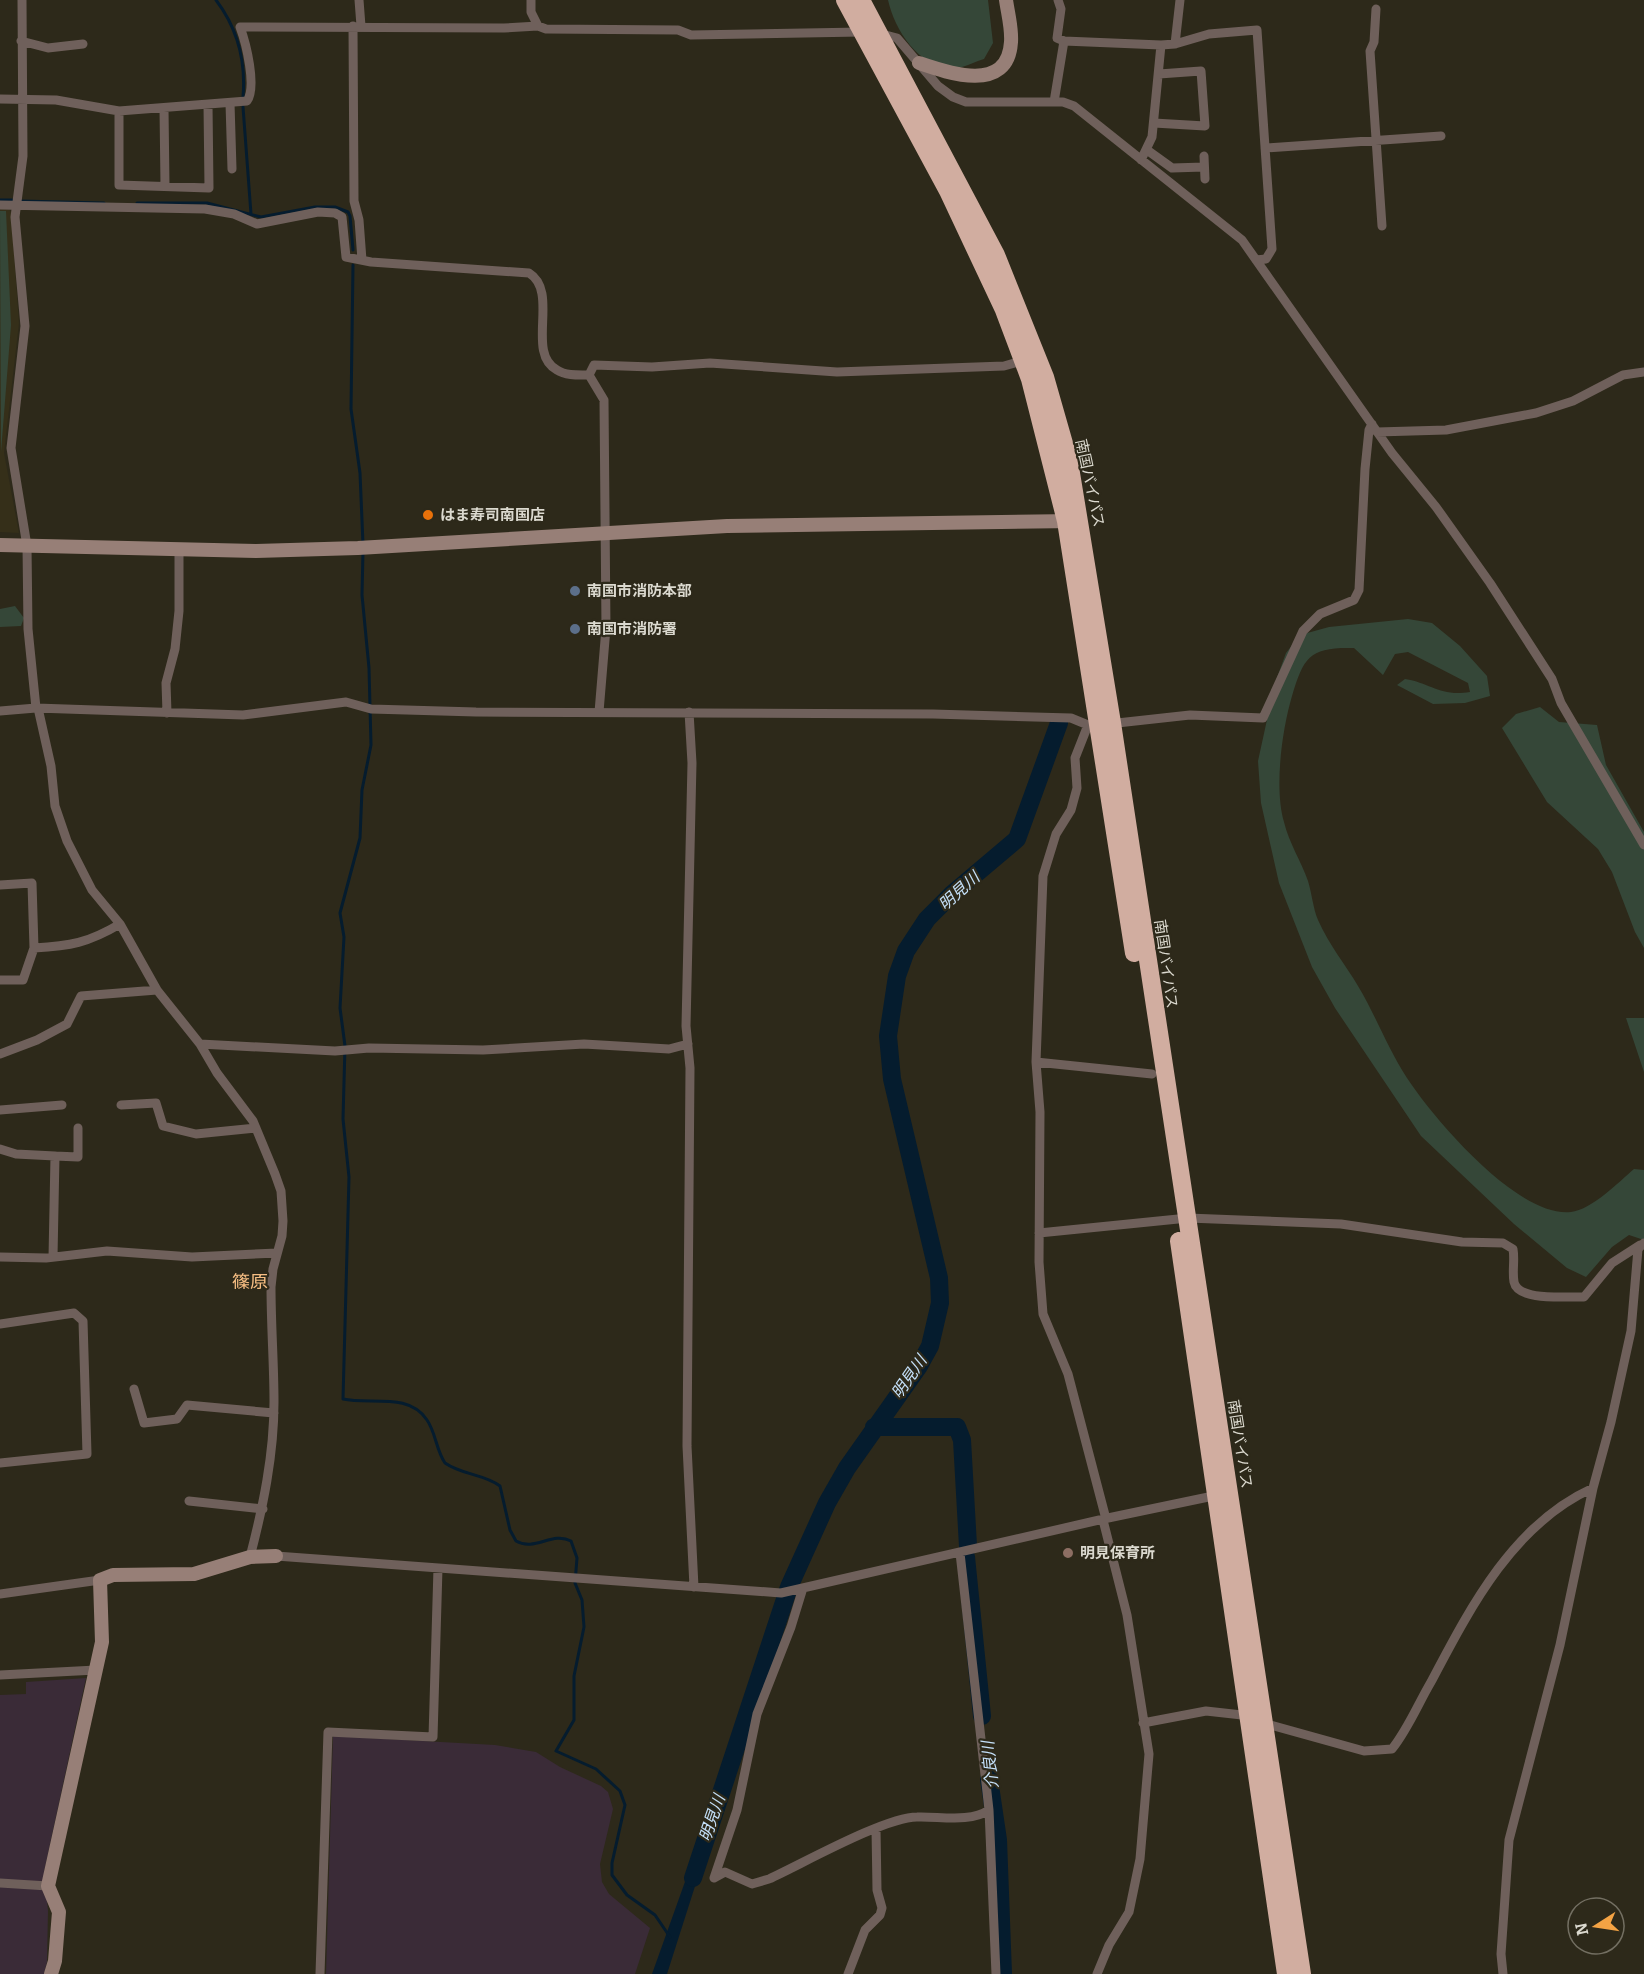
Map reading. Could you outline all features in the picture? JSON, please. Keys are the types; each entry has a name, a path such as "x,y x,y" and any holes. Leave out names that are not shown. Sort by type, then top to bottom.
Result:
{"highway":[{"name":"南国バイパス","path":"845,0 871,33"},
{"name":"南国バイパス","path":"861,0 871,33 1004,310 1030,358 1069,461 1073,521 1100,724 1152,1074 1182,1219"},
{"name":"南国バイパス","path":"1100,724 1182,1219 1256,1719 1302,1974"},
{"name":"南国バイパス","path":"1256,1719 1286,1974"}],"street":[{"path":"22,0 23,156 15,205 25,326 11,448 27,546 28,629 37,708 51,766 55,806 67,841 92,890 120,924 157,990 200,1044 256,1128 281,1191 282,1236 271,1287 273,1413 263,1509 250,1557"},
{"path":"359,0 354,201 359,220 362,260"},
{"path":"531,0 531,12 538,26"},
{"path":"919,63 973,78 995,71 1002,65 1011,45 1005,0"},
{"path":"1058,0 1061,9 1057,38 1064,41 1161,45 1175,44 1209,34 1257,30 1272,249 1266,259 1256,260"},
{"path":"1175,44 1180,0"},
{"path":"1376,9 1374,42 1370,51 1382,226"},
{"path":"0,99 75,102 104,110 118,111 247,101 250,98 251,79 240,27 504,28 538,26 546,29 678,30 691,35 871,33 897,38 938,86 953,97 966,102 1054,102 1074,106 1202,205 1242,240 1375,428 1490,583 1552,679 1561,703 1644,845"},
{"path":"1054,102 1064,41"},
{"path":"21,42 48,48 83,44"},
{"path":"1141,160 1147,150 1154,123 1161,45"},
{"path":"1154,123 1205,126 1201,70 1159,74"},
{"path":"230,103 232,169"},
{"path":"118,111 119,185 209,189 208,105"},
{"path":"164,108 165,186"},
{"path":"1265,148 1441,136"},
{"path":"1147,150 1172,168 1204,167"},
{"path":"1204,156 1204,179"},
{"path":"0,205 205,209 234,214 257,224 318,212 335,213 342,217 346,257 529,273 538,278 542,289 543,345 548,362 557,370 589,375"},
{"path":"589,375 594,365 604,364 652,367 710,363 837,372 1004,366 1030,358"},
{"path":"0,711 37,708 243,715 346,702 368,708 1071,718 1100,724 1190,715 1263,718 1302,631 1320,614 1354,600 1359,590 1369,430 1375,428 1446,430 1536,413 1573,401 1615,378 1644,372"},
{"path":"589,375 604,400 606,628 599,712"},
{"path":"0,545 256,551 362,548 727,526 1073,521"},
{"path":"167,713 166,683 175,649 179,612 179,549"},
{"path":"689,712 692,763 686,1026 688,1044 687,1446 694,1587"},
{"path":"1097,1974 1109,1945 1129,1912 1140,1859 1149,1754 1129,1625 1104,1519 1068,1374 1043,1314 1039,1233 1040,1112 1036,1062 1043,876 1056,834 1071,810 1077,788 1075,759 1100,724"},
{"path":"1637,831 1644,823"},
{"path":"0,885 32,883 34,948 23,980 0,980"},
{"path":"34,948 71,946 93,940 120,924"},
{"path":"0,1054 37,1040 67,1024 81,996 157,990"},
{"path":"200,1044 344,1050 369,1048 483,1050 584,1044 669,1049 688,1044"},
{"path":"1036,1062 1152,1074"},
{"path":"121,1105 156,1103 163,1126 195,1134 256,1128"},
{"path":"0,1110 62,1105"},
{"path":"0,1149 16,1154 78,1157 78,1128"},
{"path":"53,1257 55,1156"},
{"path":"1039,1233 1182,1219 1341,1224 1462,1242 1503,1243 1513,1249 1514,1283 1519,1290 1527,1295 1584,1297 1612,1263 1642,1244"},
{"path":"1503,1974 1501,1954 1509,1840 1560,1645 1593,1488 1611,1422 1631,1331 1642,1244"},
{"path":"0,1257 53,1257 107,1251 192,1257 277,1253"},
{"path":"0,1324 74,1313 79,1315 83,1321 87,1454 0,1463"},
{"path":"134,1389 144,1423 177,1419 187,1405 273,1413"},
{"path":"1143,1723 1193,1712 1256,1719 1364,1751 1392,1749 1477,1601 1517,1545 1554,1511 1593,1488"},
{"path":"0,1594 100,1580 113,1575 194,1574 250,1557 276,1556 781,1593 1104,1519 1222,1495"},
{"path":"189,1501 263,1509"},
{"path":"960,1553 989,1810 996,1974"},
{"path":"320,1974 328,1732 433,1737 438,1568"},
{"path":"51,1974 55,1961 59,1912 48,1886 53,1873 102,1642 100,1580"},
{"path":"799,1589 797,1610 757,1714 737,1810 714,1878 725,1872 752,1884 876,1829 915,1816 937,1818 981,1815 989,1810"},
{"path":"0,1675 96,1670"},
{"path":"848,1974 865,1930 880,1915 882,1908 877,1890 876,1829"},
{"path":"0,1883 48,1886"}],"shaded area":[{"path":"0,208 9,208 11,213 19,323 4,453 19,533 0,532"},
{"path":"86,1678 44,1872 48,1911 47,1962 44,1974 0,1974 0,1695 26,1694 26,1682"},
{"path":"333,1736 495,1745 536,1752 560,1767 601,1786 608,1792 613,1809 600,1864 602,1882 609,1894 650,1928 635,1974 326,1974"}],"green space":[{"path":"888,0 988,0 993,43 984,59 962,67 948,68 935,64 923,58 904,37"},
{"path":"0,211 6,211 11,325 1,452"},
{"path":"15,606 24,618 21,626 0,627 0,609"},
{"path":"1408,619 1432,623 1460,646 1487,676 1490,696 1465,703 1433,704 1397,685 1405,679 1451,693 1470,692 1468,683 1408,652 1395,654 1383,675 1354,648 1327,649 1318,652 1305,663 1301,671 1285,725 1280,759 1280,793 1284,822 1308,881 1318,920 1364,997 1400,1067 1437,1117 1479,1163 1527,1199 1550,1210 1571,1212 1596,1201 1634,1169 1644,1170 1644,1240 1629,1235 1612,1247 1586,1277 1567,1268 1514,1224 1421,1136 1335,1008 1312,967 1279,883 1261,803 1258,761 1275,683 1286,653 1300,635 1329,627"},
{"path":"1540,707 1559,722 1597,725 1606,765 1644,832 1644,948 1635,932 1612,872 1598,849 1547,802 1502,728 1516,714"},
{"path":"1626,1018 1644,1018 1644,1072"}],"water":[{"path":"696,1851 704,1858 667,1974 652,1974"}],"waterway":[{"path":"216,0 230,22 239,46 243,71 243,97"},
{"path":"243,107 251,214"},
{"path":"0,200 12,200"},
{"path":"20,201 104,203"},
{"path":"137,203 207,203 261,217 315,207 335,207 348,212 350,216 353,250"},
{"path":"353,265 351,409 360,473 363,544"},
{"path":"363,551 362,595 369,668 371,745 362,790 360,838 340,913 344,937 340,1008 345,1046 343,1119 349,1177 343,1399 388,1401 410,1406 419,1411 430,1425 445,1463 500,1486 510,1530 516,1541 523,1544 557,1538 571,1541 577,1558 575,1583 582,1600 584,1627 574,1676 574,1720 556,1751 596,1769 620,1791 625,1805 612,1863 612,1875 627,1895 655,1915 670,1937"},
{"name":"明見川","path":"693,1878 789,1587 827,1503 847,1468 919,1366 930,1346 940,1303 939,1278 892,1079 888,1036 897,976 906,951 927,919 952,894 1017,839 1059,723"},
{"name":"介良川","path":"874,1427 957,1427 962,1440 968,1546"},
{"name":"介良川","path":"966,1557 982,1716"},
{"name":"介良川","path":"989,1779 998,1840 1003,1974"}],"place":[{"name":"はま寿司南国店","path":"428,515"},
{"name":"南国市消防本部","path":"575,591"},
{"name":"南国市消防署","path":"575,629"},
{"name":"明見保育所","path":"1068,1553"}],"district":[{"name":"篠原","path":"250,1282"}]}
